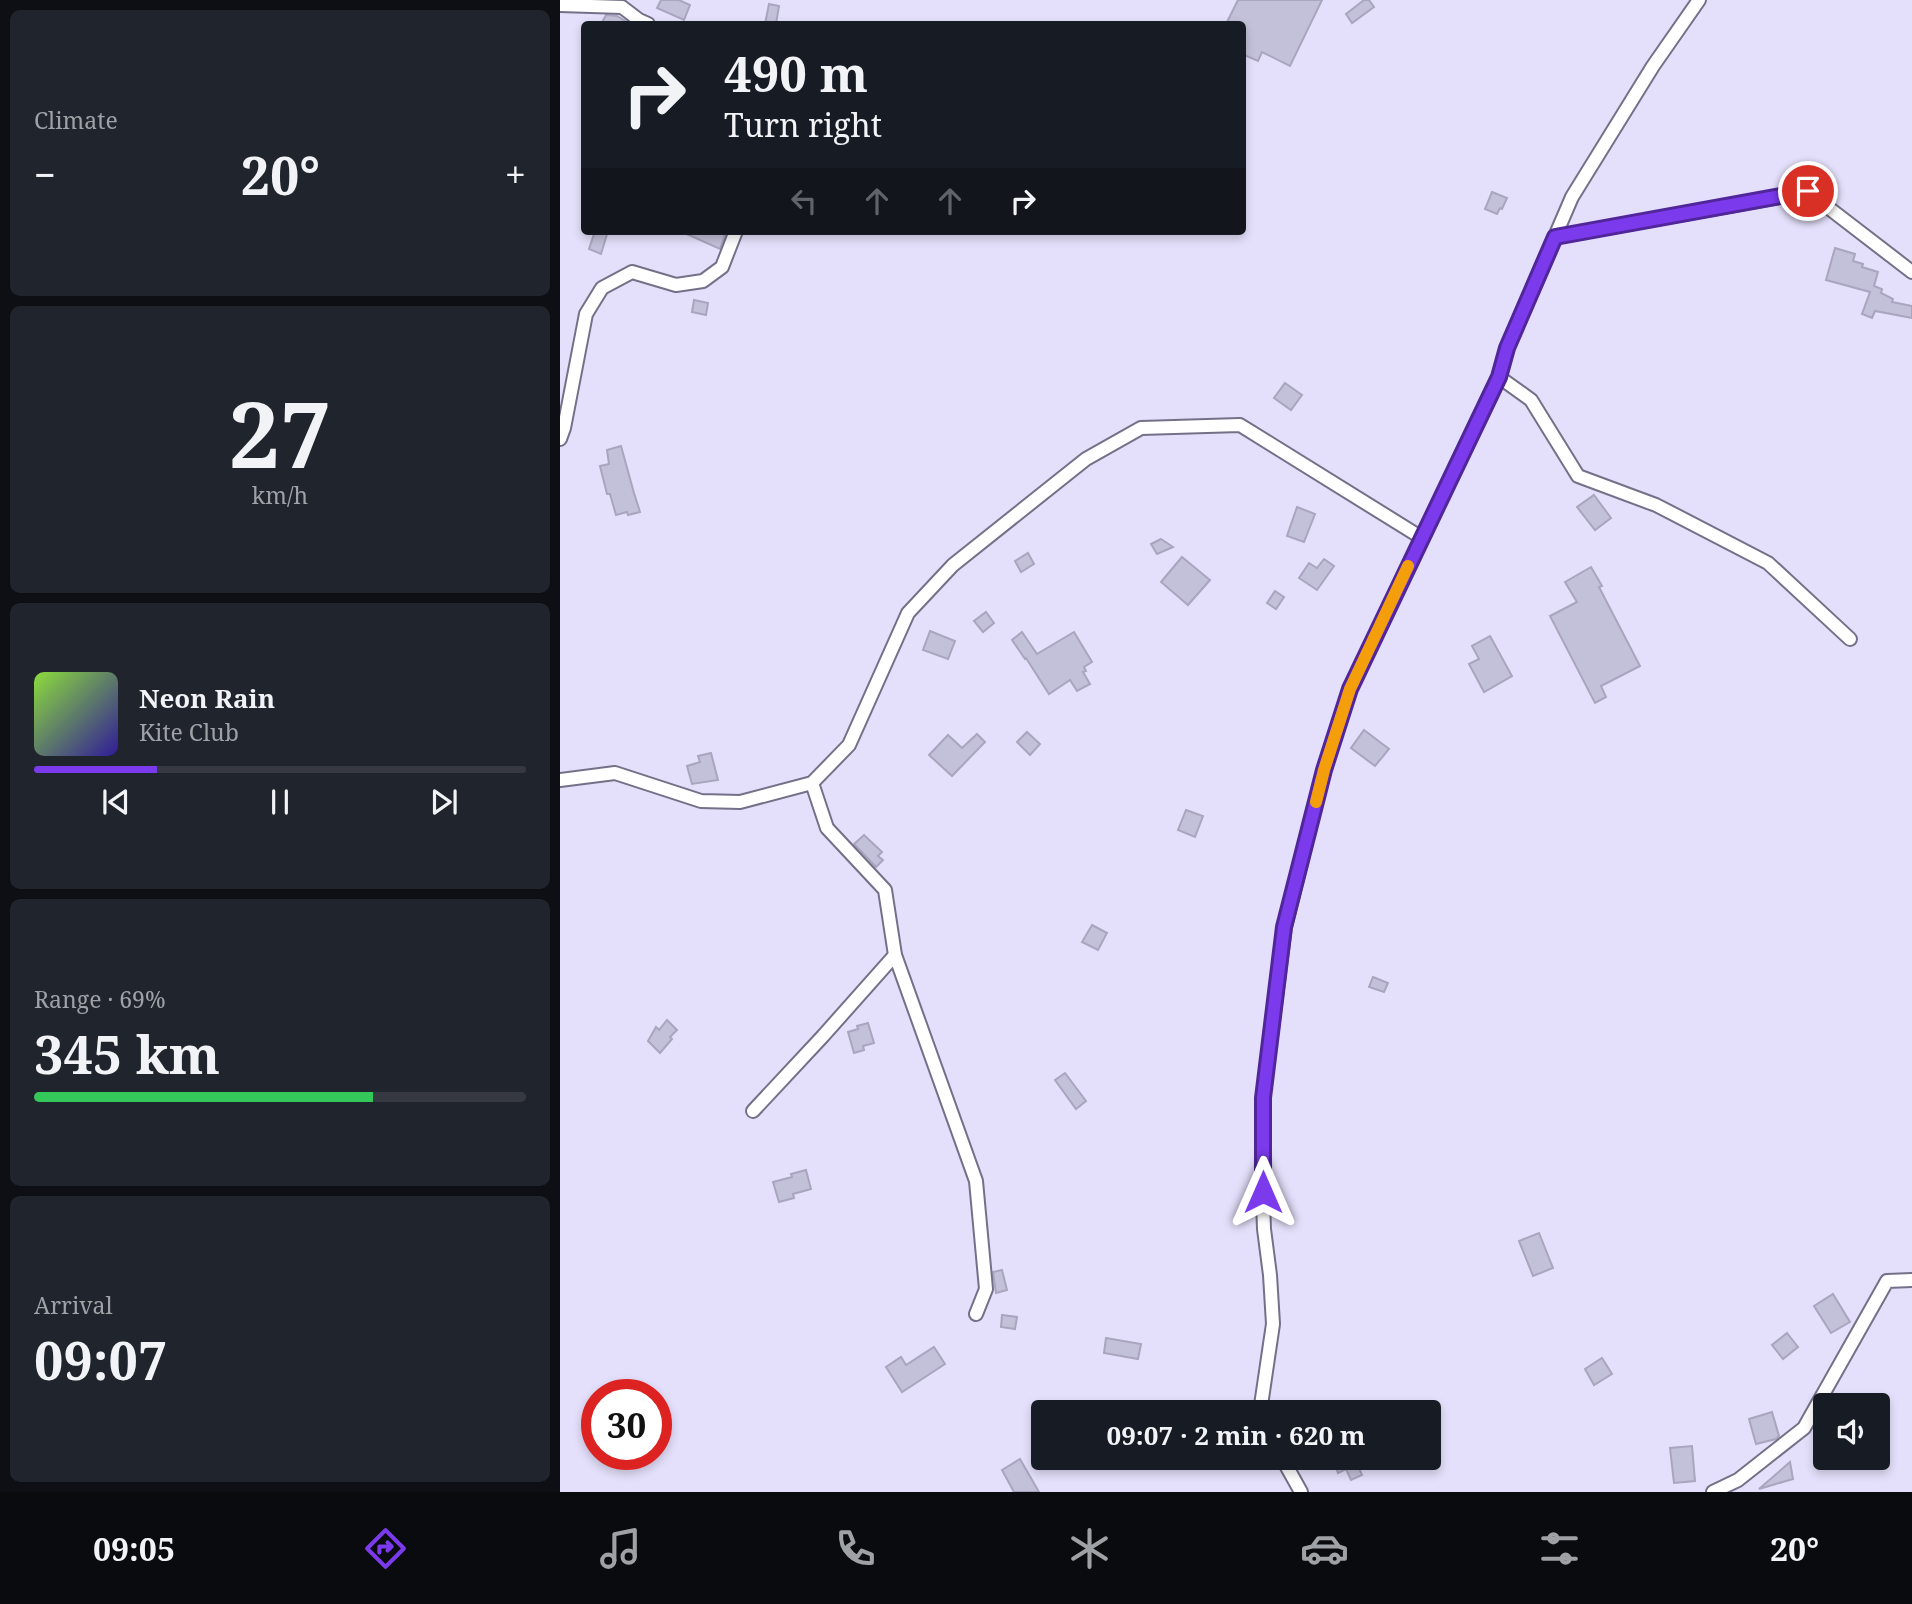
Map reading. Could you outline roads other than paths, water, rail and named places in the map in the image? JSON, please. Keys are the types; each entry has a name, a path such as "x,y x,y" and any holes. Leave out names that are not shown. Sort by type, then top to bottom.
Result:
{"street":[{"path":"1262,1400 1273,1324 1264,1229 1263,1098 1284,927 1324,770 1350,689 1499,377 1507,348 1572,197 1653,66 1699,0"},
{"path":"560,5 622,7 642,21"},
{"path":"1555,237 1808,191 1912,272"},
{"path":"560,439 586,314 602,288 632,272 676,285 703,281 722,267 734,235"},
{"path":"1499,377 1531,400 1578,476 1656,505 1768,563 1850,639"},
{"path":"560,780 615,774 701,801 740,802 812,783 849,745 908,613 953,565 1086,459 1141,428 1240,425 1422,538"},
{"path":"812,783 827,828 885,890 895,955 976,1181 986,1289 976,1314"},
{"path":"752,1111 895,955"},
{"path":"1713,1492 1738,1480 1804,1428 1887,1281 1912,1280"},
{"path":"1289,1470 1301,1492"}]}
